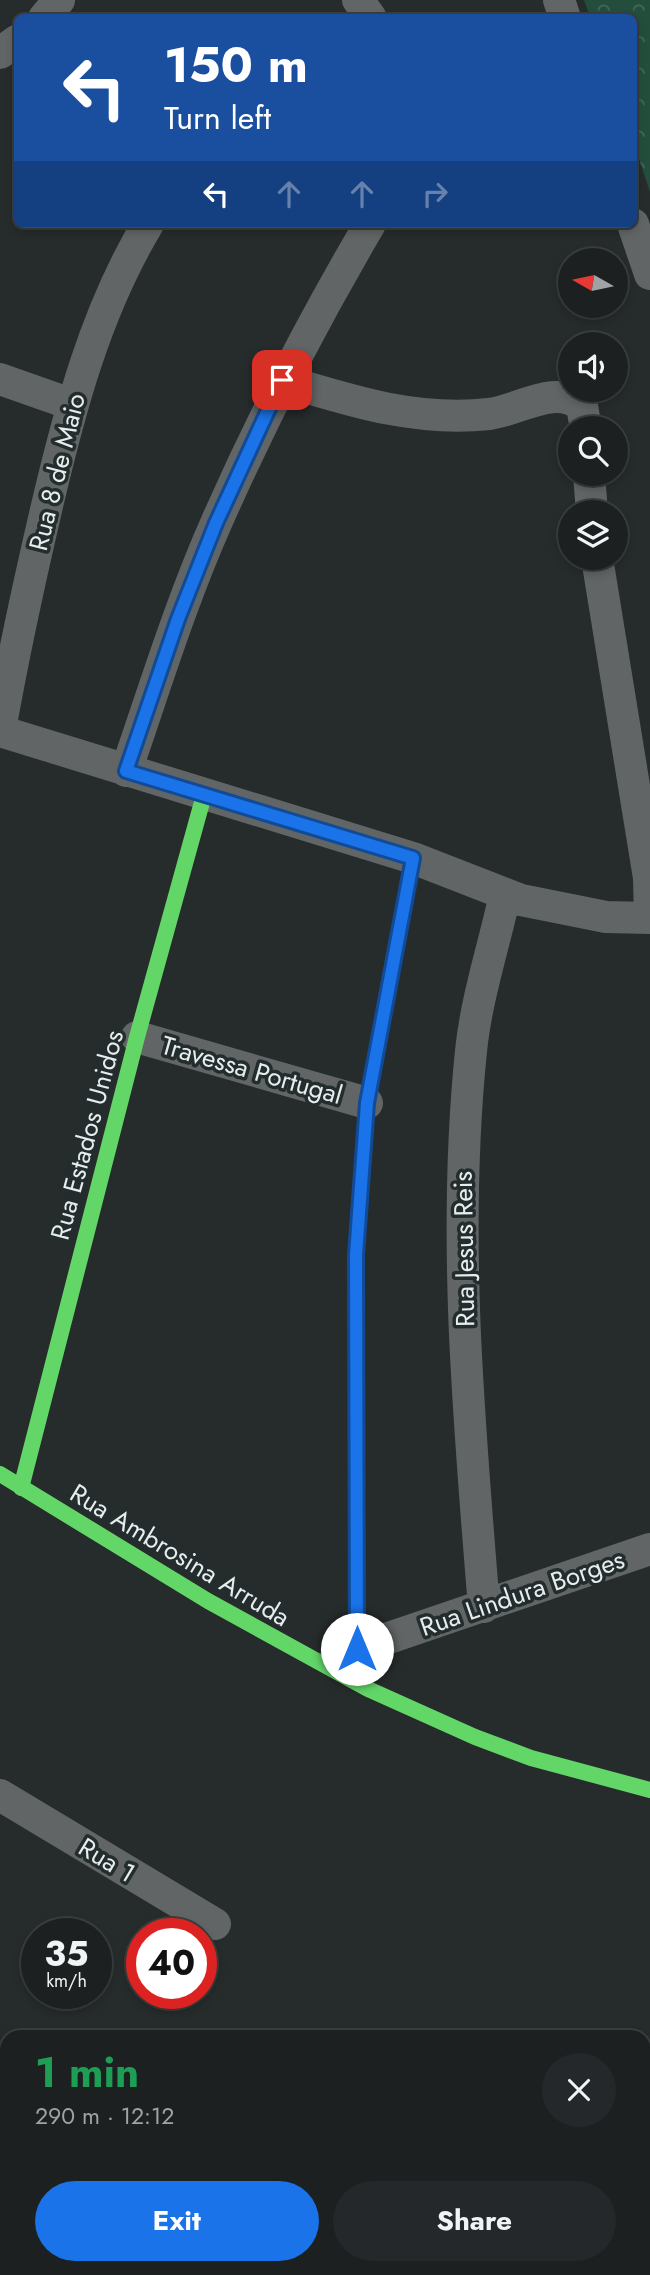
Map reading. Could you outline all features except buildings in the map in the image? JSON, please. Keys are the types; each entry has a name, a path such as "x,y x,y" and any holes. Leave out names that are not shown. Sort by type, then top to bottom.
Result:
{"street":[{"path":"47,14 59,0"},
{"name":"Rua 8 de Maio","path":"0,731 19,624 71,404 103,320 134,248 146,228"},
{"path":"126,771 178,619 216,523 282,380 368,228"},
{"path":"634,228 650,274"},
{"path":"0,379 71,404"},
{"path":"282,380 362,405 437,417 492,414 541,399 576,401 585,416"},
{"path":"0,731 413,858 505,895 580,913 627,919 650,918 649,878 599,570"},
{"name":"Rua Estados Unidos","path":"21,1488 137,1037 204,795"},
{"path":"357,1649 356,1255 367,1103 413,858"},
{"name":"Rua Jesus Reis","path":"484,1607 462,1267 463,1162 471,1048 505,895"},
{"name":"Travessa Portugal","path":"137,1037 367,1103"},
{"name":"Rua Ambrosina Arruda","path":"0,1474 314,1663 420,1716 485,1743 650,1790"},
{"name":"Rua Lindura Borges","path":"314,1663 650,1549"},
{"name":"Rua 1","path":"0,1795 205,1918"}],"green space":[{"path":"584,0 650,0 650,192 637,153 637,14 589,14"}],"traffic: fast":[{"path":"21,1488 137,1037 204,795"},
{"path":"357,1649 356,1255 361,1187"},
{"path":"0,1474 208,1601 368,1689 475,1737 531,1758 650,1790"}],"traffic: slow":[{"path":"361,1187 367,1103 413,858"}],"route":[{"path":"282,380 216,523 178,619 126,771 413,858 367,1103 359,1203 356,1255 357,1649"}]}
